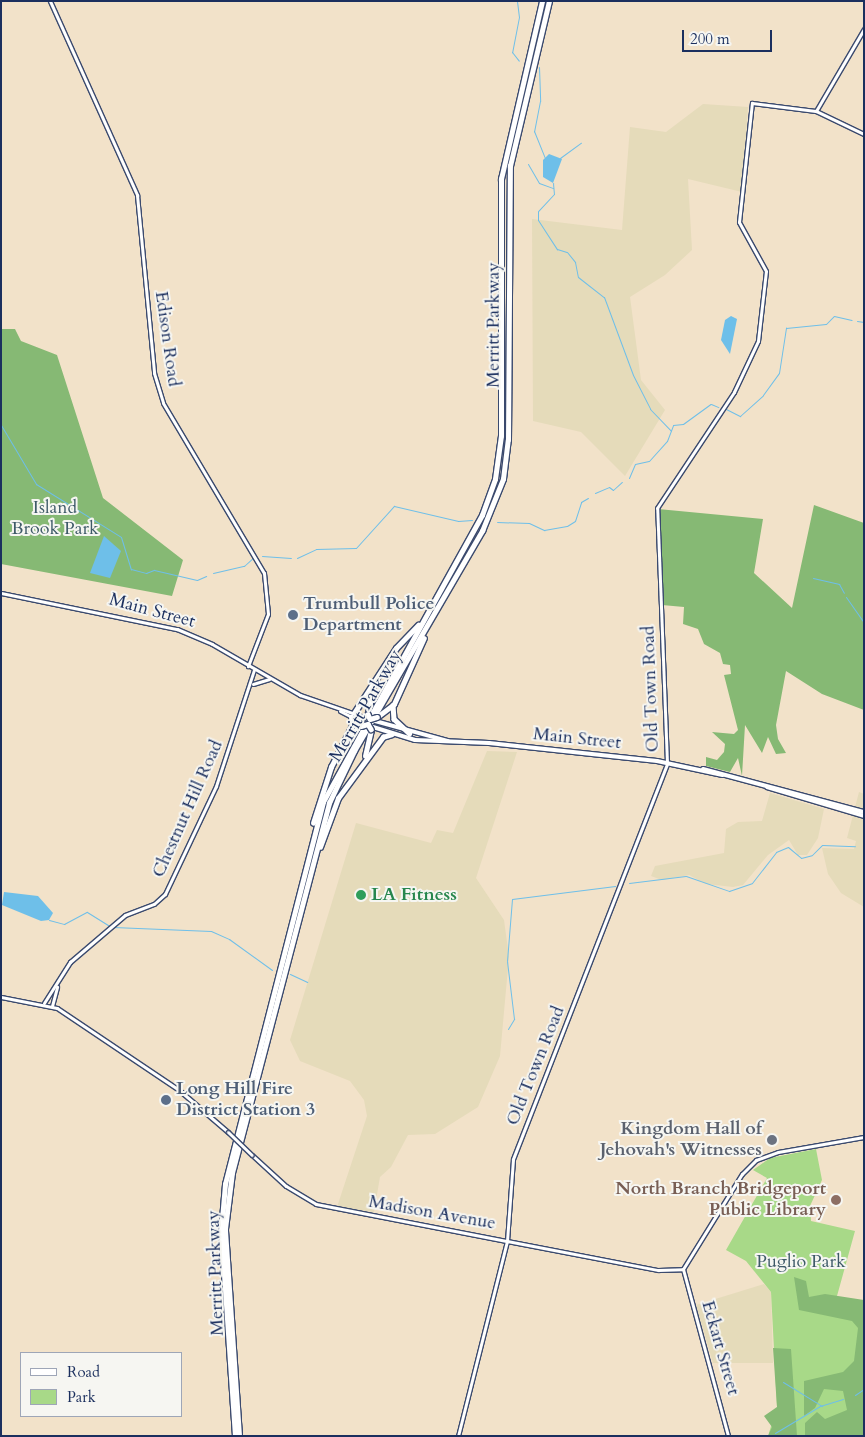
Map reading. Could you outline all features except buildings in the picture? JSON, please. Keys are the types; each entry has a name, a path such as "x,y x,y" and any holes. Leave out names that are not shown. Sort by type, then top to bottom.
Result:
{"highway":[{"name":"Merritt Parkway","path":"239,1436 226,1245 227,1199 312,867 337,784 491,514 504,479 508,440 510,166 549,2"},
{"name":"Merritt Parkway","path":"235,1436 222,1248 223,1199 311,840 336,775 482,515 498,468 501,179 541,3"},
{"path":"311,840 325,783 353,715 396,648 429,610"},
{"path":"408,733 394,718 394,704 427,627"},
{"path":"372,723 366,715 374,683"},
{"path":"362,762 372,723 394,704"},
{"path":"344,740 361,724 372,723"},
{"path":"312,867 338,798 362,762 383,737 392,734"}],"main road":[{"name":"Edison Road","path":"50,1 137,195 154,373 163,403 264,573 268,614 248,666"},
{"path":"864,29 816,111 864,134"},
{"name":"Old Town Road","path":"458,1436 507,1241 517,1147 543,1090 667,763 657,508 734,392 758,341 766,271 739,222 752,103 816,111"},
{"name":"Main Street","path":"1,593 177,629 269,679 340,711 353,715 366,715"},
{"name":"Chestnut Hill Road","path":"52,1006 58,984 66,966 115,924 157,902 168,888 216,786 253,684 254,670"},
{"path":"253,684 269,679"},
{"name":"Main Street","path":"353,715 361,724"},
{"name":"Main Street","path":"372,723 448,741"},
{"name":"Main Street","path":"372,723 392,734 667,763 703,769 864,812"},
{"name":"Main Street","path":"840,807 864,816"},
{"name":"Chestnut Hill Road","path":"44,1004 58,984"},
{"name":"Madison Avenue","path":"1,997 52,1006 179,1090 286,1186 316,1204 658,1270 683,1269"},
{"path":"683,1269 742,1174 756,1160 771,1153 864,1137"},
{"name":"Eckart Street","path":"683,1269 728,1436"}],"shaded area":[{"path":"703,104 748,107 742,192 688,179 692,250 665,275 630,297 641,380 665,410 625,476 581,432 533,421 532,219 622,230 630,127 666,132"},
{"path":"487,751 517,752 476,878 504,920 509,957 500,1056 478,1107 435,1134 408,1135 391,1167 380,1177 374,1212 337,1207 367,1116 364,1100 350,1081 300,1061 290,1040 356,823 431,843 437,830 453,833"},
{"path":"859,792 864,794 864,907 841,893 828,874 822,848 854,849 856,841 847,838"},
{"path":"770,793 824,809 818,838 807,855 798,855 789,840 768,855 743,885 733,887 706,884 689,875 662,880 651,876 655,866 724,853 726,829 738,822 762,821"},
{"path":"764,1284 771,1292 773,1363 713,1363 696,1305"}],"green space":[{"name":"Island Brook Park","path":"1,329 15,329 21,341 57,355 103,498 183,560 172,596 1,564"},
{"path":"814,505 864,523 864,710 822,694 786,671 776,725 778,739 786,753 776,754 768,737 762,753 745,725 742,776 738,758 730,772 706,766 706,757 717,760 724,752 725,744 712,732 734,734 738,730 724,675 731,674 730,665 723,664 720,653 704,644 698,629 683,624 684,607 662,605 658,509 763,519 754,573 792,608"},
{"name":"Puglio Park","path":"816,1149 822,1180 810,1206 811,1221 855,1231 837,1296 838,1305 864,1304 864,1436 768,1436 777,1407 771,1292 746,1261 726,1250 767,1178 753,1170 770,1158"},
{"path":"794,1277 806,1281 809,1297 825,1294 864,1300 864,1436 805,1436 805,1423 817,1412 825,1419 847,1410 843,1391 824,1389 815,1408 804,1416 804,1381 843,1372 854,1361 858,1328 852,1321 799,1310"},
{"path":"773,1348 791,1349 797,1436 768,1436 772,1427 764,1416 777,1407"}],"water":[{"path":"549,154 562,159 553,183 543,177 543,160"},
{"path":"731,316 737,319 730,354 721,340 725,320"},
{"path":"104,536 121,551 110,578 90,573"},
{"path":"4,892 38,896 53,913 49,920 41,921 2,905"}],"waterway":[{"path":"517,1 519,17 512,52 519,61"},
{"path":"539,67 540,101 534,131 545,158"},
{"path":"560,158 581,143"},
{"path":"528,164 539,183 553,188"},
{"path":"553,183 554,194 538,211 538,220 557,249 567,252 575,262 578,277 604,297 633,375 650,409 671,431"},
{"path":"726,409 740,416 763,395 779,373 786,328 826,324 834,316 852,320"},
{"path":"857,321 864,322"},
{"path":"629,478 635,464 649,461 667,441 673,425 683,424 711,404 718,407"},
{"path":"1,425 36,484 121,537 131,569 146,573 154,570 197,580 206,576"},
{"path":"595,493 609,487 613,490 622,482"},
{"path":"497,522 529,523 544,530 567,526 575,521 581,502 588,498"},
{"path":"297,558 316,549 356,548 394,506 458,521 472,520"},
{"path":"262,556 291,558"},
{"path":"213,573 244,566 253,558"},
{"path":"813,578 839,584 844,593"},
{"path":"846,597 864,623"},
{"path":"629,883 686,876 729,891 752,883 776,852 788,847 801,858 812,855 822,845 855,846"},
{"path":"508,1029 514,1019 507,961 512,899 615,886"},
{"path":"49,920 64,924 87,912 109,926"},
{"path":"113,927 211,931 229,939 272,970"},
{"path":"290,974 307,982"},
{"path":"783,1382 822,1406"},
{"path":"855,1395 864,1389"},
{"path":"775,1433 820,1406 843,1399"}],"place":[{"name":"Trumbull Police Department","path":"293,615"},
{"name":"LA Fitness","path":"361,895"},
{"name":"Long Hill Fire District Station 3","path":"166,1100"},
{"name":"Kingdom Hall of Jehovah's Witnesses","path":"772,1140"},
{"name":"North Branch Bridgeport Public Library","path":"836,1200"}]}
